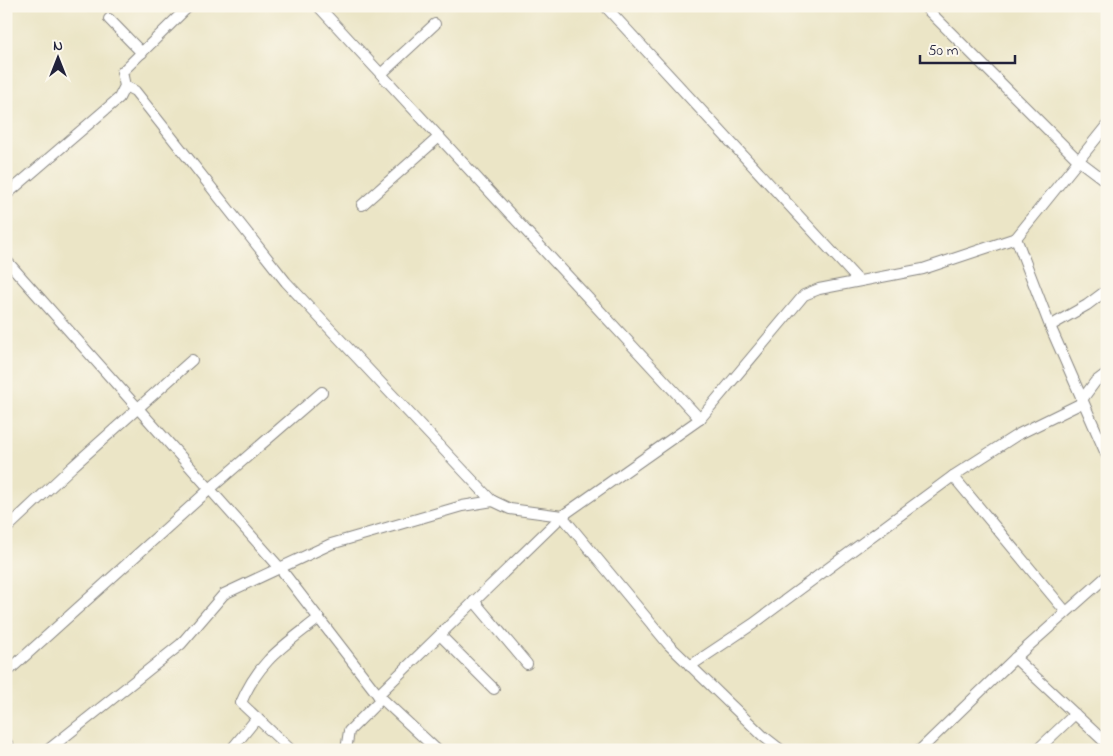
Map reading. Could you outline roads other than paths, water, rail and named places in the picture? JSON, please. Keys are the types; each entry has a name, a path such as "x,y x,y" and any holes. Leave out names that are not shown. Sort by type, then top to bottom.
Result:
{"street":[{"path":"6,195 119,98 124,86 122,72 189,6"},
{"path":"318,6 700,419"},
{"path":"605,6 859,282"},
{"path":"924,6 1078,160 1107,182"},
{"path":"109,19 142,53"},
{"path":"381,74 435,24"},
{"path":"124,86 135,91 286,282 493,501 510,509 562,516 668,645 780,750"},
{"path":"346,750 349,731 474,601 562,516 700,419 804,295 819,289 923,269 1016,238 1107,125"},
{"path":"362,205 439,137"},
{"path":"1016,238 1081,402 1107,456"},
{"path":"6,260 211,488 280,568 380,697 437,750"},
{"path":"1050,326 1087,305 1107,290"},
{"path":"6,529 192,360"},
{"path":"690,666 761,618 953,476 1017,434 1081,402 1095,382 1107,373"},
{"path":"6,672 211,488 322,392"},
{"path":"953,476 1066,612"},
{"path":"48,750 181,644 224,594 331,544 462,506 493,501"},
{"path":"920,750 1016,658 1107,576"},
{"path":"474,601 527,664"},
{"path":"291,750 240,703 251,679 268,659 319,618"},
{"path":"440,635 494,689"},
{"path":"1016,658 1107,744"},
{"path":"1037,750 1074,714"},
{"path":"231,750 257,718"},
{"path":"6,742 11,750"}]}
